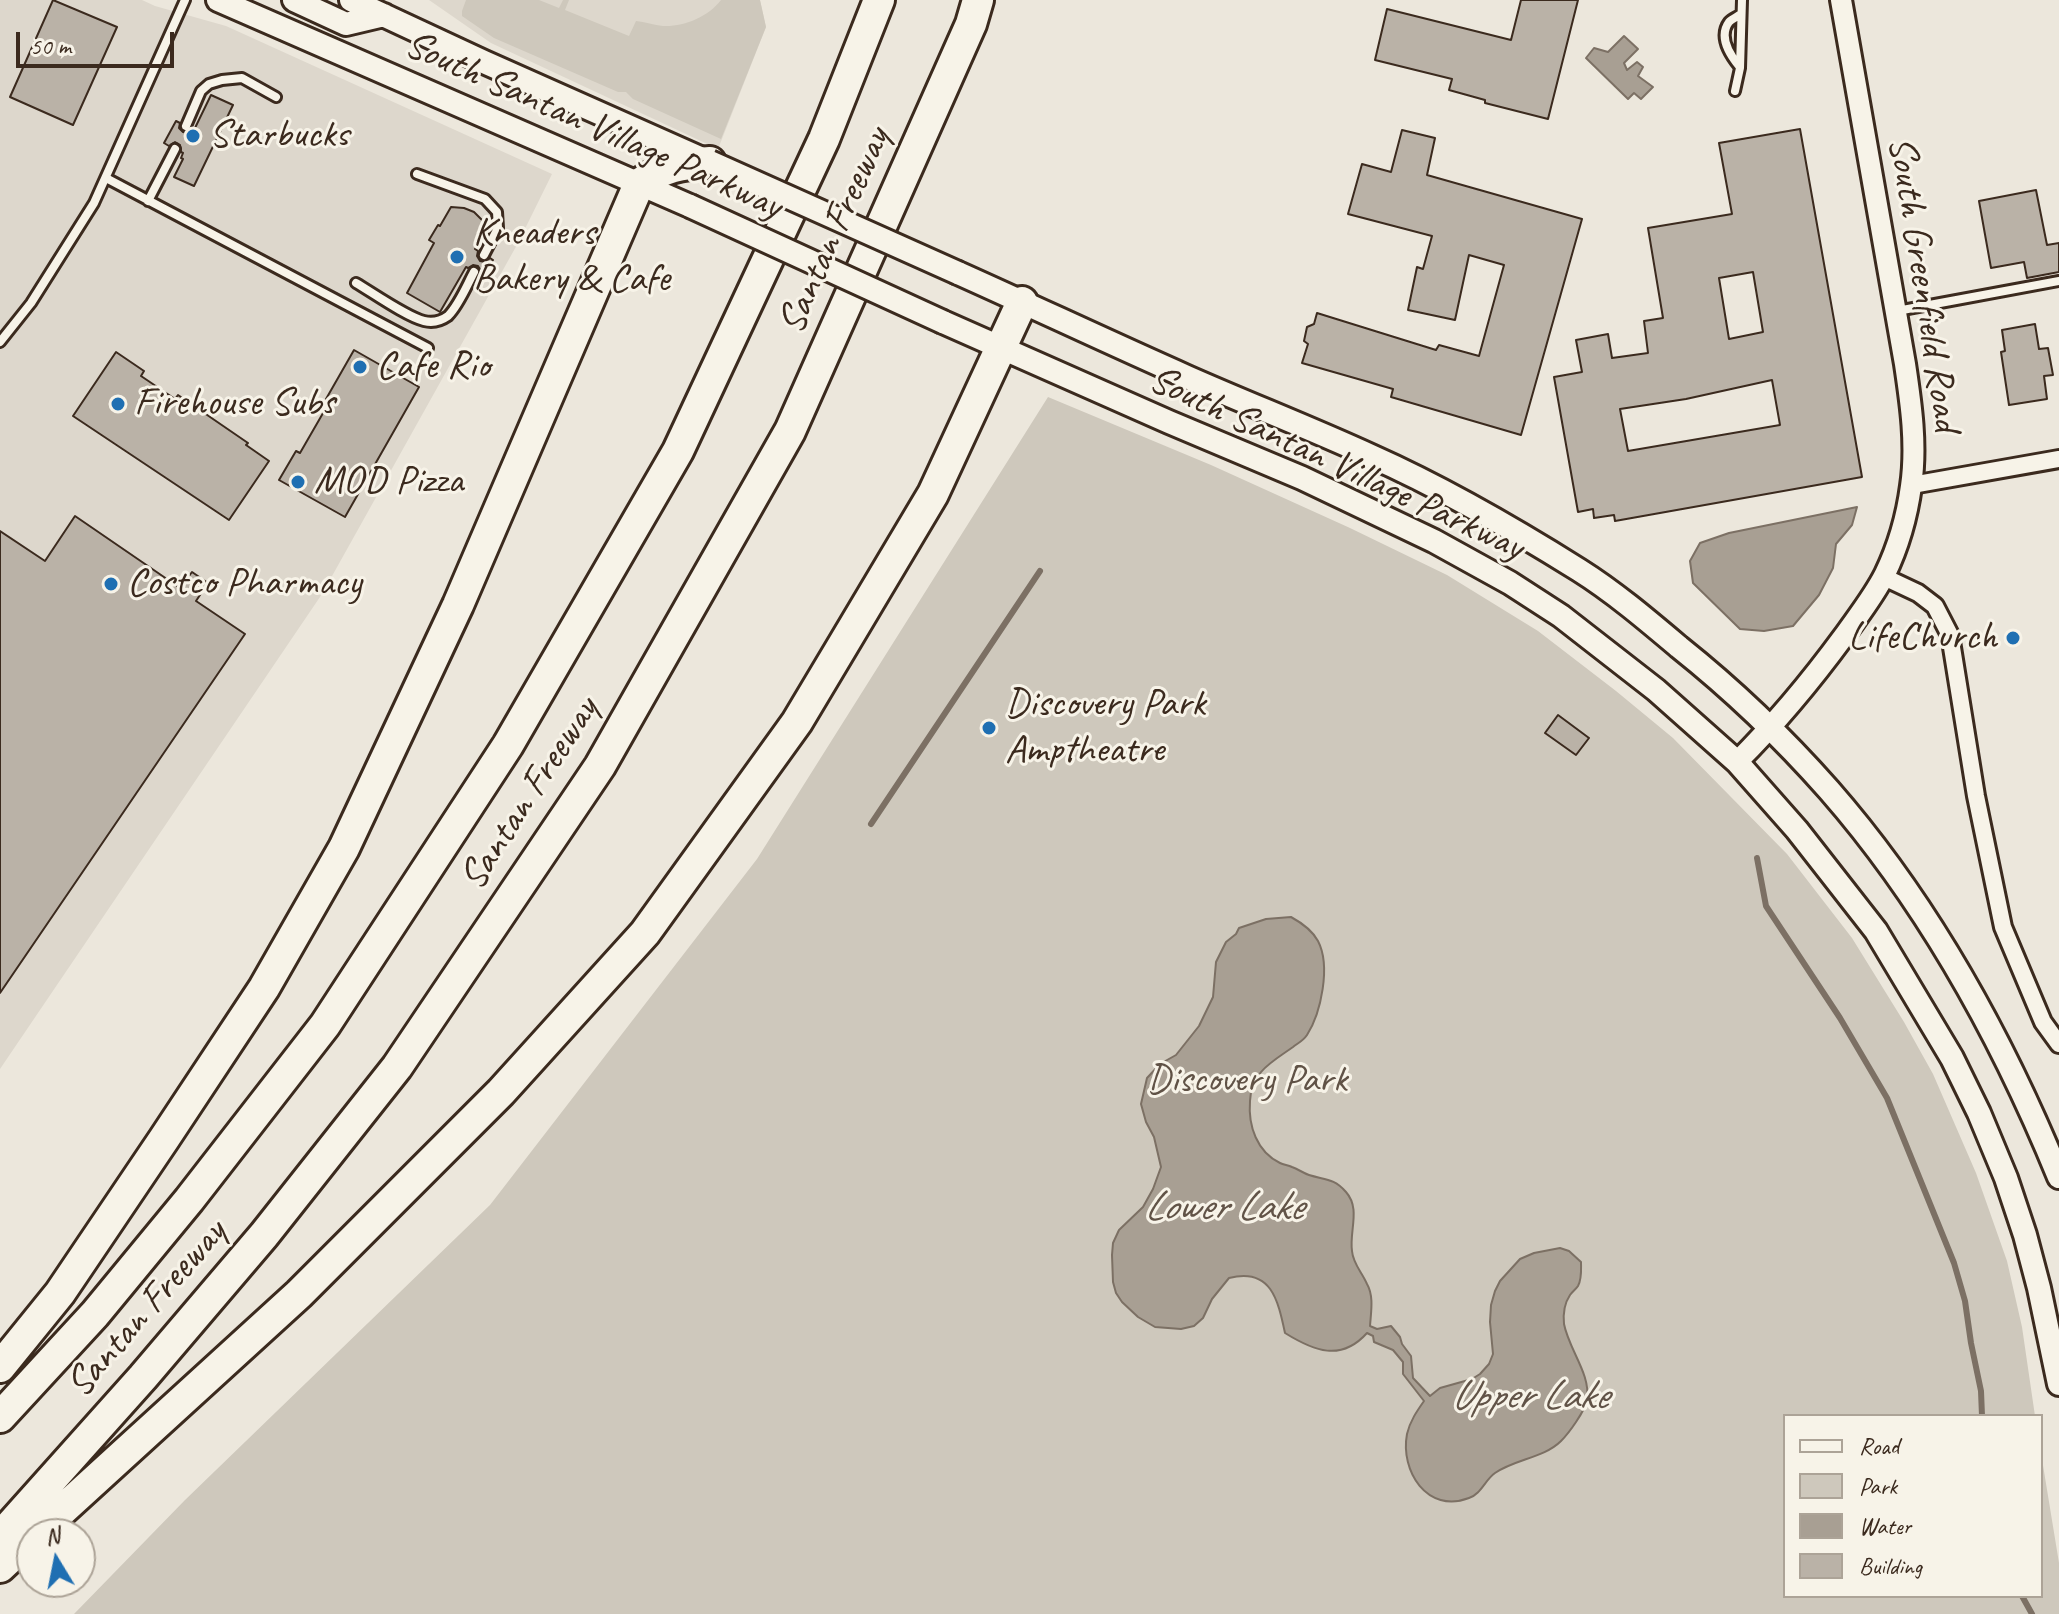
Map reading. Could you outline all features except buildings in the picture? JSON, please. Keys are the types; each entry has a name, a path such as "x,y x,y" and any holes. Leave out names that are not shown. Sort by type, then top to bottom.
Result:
{"highway":[{"name":"Santan Freeway","path":"0,1417 95,1314 189,1200 325,1025 508,745 678,451 824,139 879,0"},
{"name":"Santan Freeway","path":"0,1537 264,1235 397,1067 600,766 790,431 971,24 978,0"},
{"path":"0,1367 60,1293 164,1139 264,988 344,848 458,605 639,184 658,171 684,164 710,162"},
{"path":"54,1518 299,1294 501,1092 645,933 797,722 933,494 1022,302"},
{"path":"0,1567 16,1552"}],"main road":[{"name":"South Santan Village Parkway","path":"218,0 690,206 1001,348 1302,478 1434,541 1510,583 1561,616 1656,690 1737,762 1797,830 1876,931 1952,1058 1979,1113 2011,1192 2039,1288 2059,1384"},
{"path":"294,0 346,24 384,15"},
{"name":"South Santan Village Parkway","path":"351,0 1186,377 1374,457 1495,519 1583,572 1708,670 1771,728 1859,827 1905,889 1974,999 2011,1070 2059,1177"}],"street":[{"name":"South Greenfield Road","path":"1737,762 1771,728 1835,649 1884,577 1901,531 1912,485 1912,412 1841,0"},
{"path":"1912,485 2059,459"},
{"path":"1884,577 1918,593 1935,606 1950,635 1976,796 2003,927 2043,1022 2059,1044"}],"lane":[{"path":"0,342 31,303 94,203 185,0"},
{"path":"1735,91 1740,68 1742,0"},
{"path":"1740,68 1727,50 1726,32 1729,22 1741,14"},
{"path":"186,126 201,91 209,84 242,78 276,97"},
{"path":"148,201 175,149"},
{"path":"417,174 485,199 497,212 498,228 484,255"},
{"path":"106,178 428,348"},
{"path":"356,283 412,316 436,322 451,312 474,272"},
{"path":"1896,311 2059,281"}],"shaded area":[{"path":"0,0 142,0 226,26 552,174 518,243 322,594 0,1069"},
{"path":"429,0 760,0 766,27 718,149 491,43"}],"green space":[{"path":"466,0 539,0 559,8 563,0 569,0 565,10 629,36 636,21 663,26 679,25 702,16 721,0 760,0 766,27 721,139 633,99 626,92 618,92 494,38 462,16"},
{"name":"Discovery Park","path":"1048,397 1211,465 1350,528 1447,575 1538,631 1673,738 1787,854 1852,938 1933,1074 1976,1173 2007,1261 2022,1327 2035,1414 1783,1414 1783,1598 2043,1598 2043,1465 2059,1563 2059,1614 74,1614 90,1598 96,1598 96,1591 185,1500 490,1205 757,859"}],"water":[{"path":"1624,36 1638,49 1624,63 1627,70 1637,62 1643,67 1638,76 1653,87 1641,99 1634,93 1628,99 1586,58 1594,48 1608,52"},
{"path":"1857,507 1852,525 1836,544 1833,568 1819,595 1793,626 1764,631 1740,629 1693,583 1690,561 1700,543 1729,533"},
{"name":"Lower Lake","path":"1291,917 1313,933 1318,941 1324,963 1323,989 1307,1035 1264,1069 1254,1082 1250,1101 1253,1129 1260,1145 1272,1158 1333,1182 1346,1192 1354,1213 1351,1243 1354,1260 1371,1294 1370,1326 1377,1329 1391,1326 1411,1356 1413,1378 1430,1396 1440,1388 1472,1379 1489,1364 1493,1354 1490,1322 1495,1291 1520,1259 1560,1248 1569,1251 1581,1262 1580,1280 1566,1302 1564,1320 1586,1381 1587,1400 1584,1408 1569,1432 1554,1447 1495,1473 1469,1498 1441,1500 1429,1495 1412,1475 1406,1448 1407,1434 1424,1401 1403,1374 1403,1362 1393,1350 1374,1342 1373,1336 1367,1333 1347,1348 1337,1350 1327,1351 1306,1345 1285,1333 1275,1298 1263,1282 1254,1277 1229,1278 1212,1299 1203,1318 1194,1326 1181,1329 1155,1327 1138,1317 1116,1293 1113,1243 1119,1230 1143,1207 1161,1167 1154,1137 1141,1104 1147,1078 1160,1064 1176,1055 1199,1026 1213,997 1216,962 1226,942 1239,928 1266,919"}],"waterway":[{"path":"871,824 1040,571"},
{"path":"1757,858 1766,906 1840,1018 1887,1098 1954,1263 1965,1301 1981,1391 1982,1414"},
{"path":"2023,1598 2032,1614"}],"place":[{"name":"Starbucks","path":"193,136"},
{"name":"Kneaders Bakery & Cafe","path":"457,257"},
{"name":"Cafe Rio","path":"360,367"},
{"name":"Firehouse Subs","path":"118,404"},
{"name":"MOD Pizza","path":"298,482"},
{"name":"Costco Pharmacy","path":"111,584"},
{"name":"LifeChurch","path":"2013,638"},
{"name":"Discovery Park Amptheatre","path":"989,728"}],"water label":[{"name":"Upper Lake","path":"1529,1397"}]}
